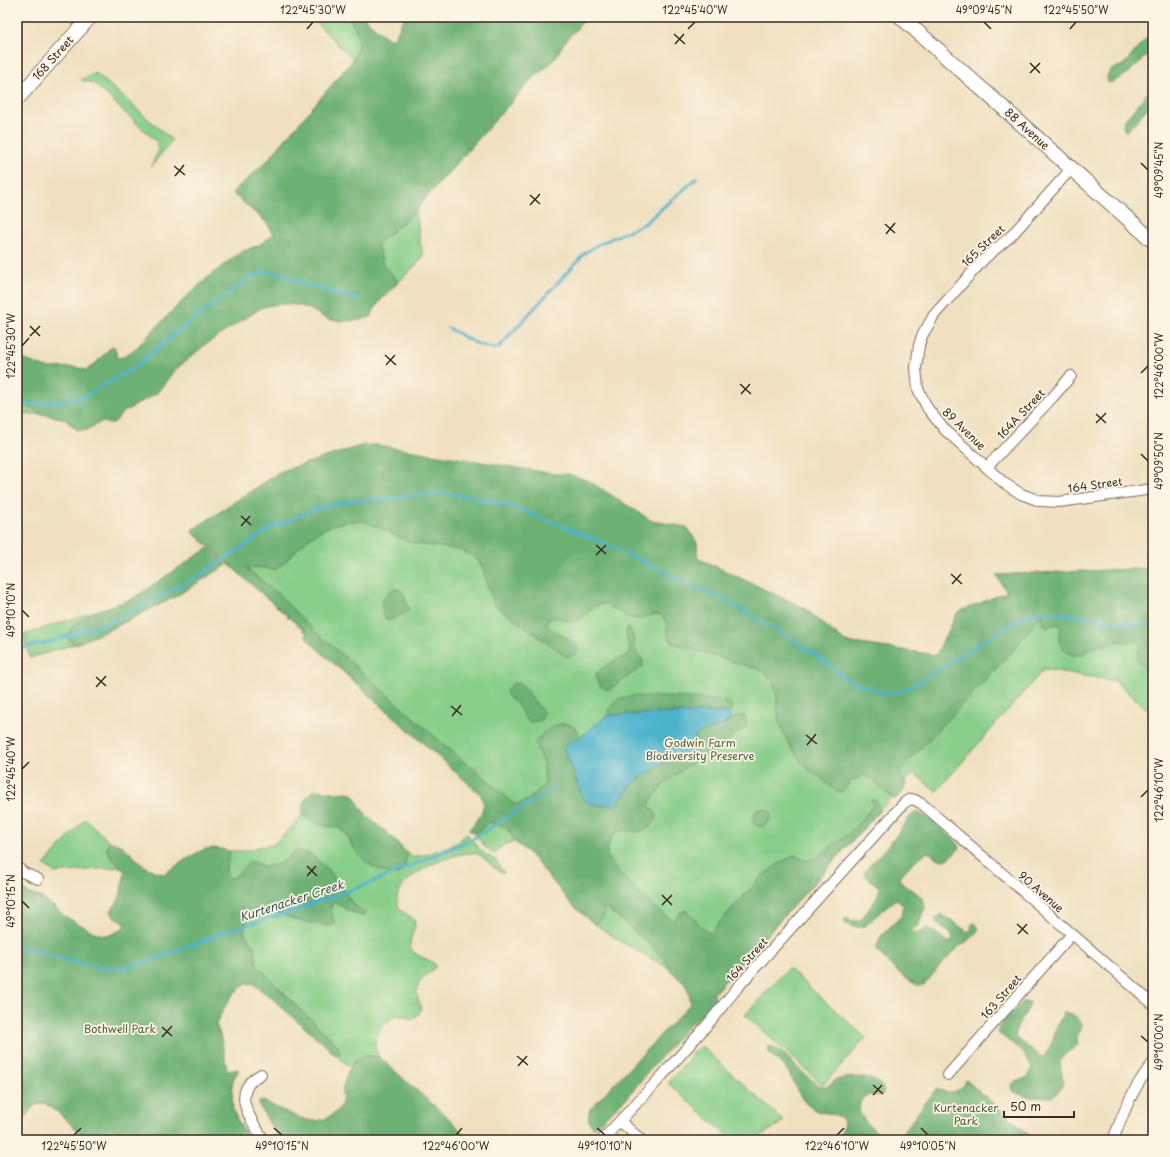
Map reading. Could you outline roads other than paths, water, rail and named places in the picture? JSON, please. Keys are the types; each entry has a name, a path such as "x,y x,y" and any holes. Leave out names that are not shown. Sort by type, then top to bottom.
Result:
{"main road":[{"name":"168 Street","path":"17,99 90,17"},
{"name":"88 Avenue","path":"901,17 1153,241"}],"street":[{"name":"165 Street","path":"919,345 926,326 934,315 985,258 1010,236 1071,169"},
{"name":"89 Avenue","path":"919,345 916,368 918,389 928,409 944,429 1012,489 1021,494 1040,500"},
{"name":"164A Street","path":"987,468 1071,376"},
{"name":"164 Street","path":"1040,500 1059,502 1153,489"},
{"name":"164 Street","path":"602,1140 708,1024 737,988 890,818 904,803 912,799"},
{"name":"90 Avenue","path":"912,799 922,804 1153,1004"},
{"path":"17,867 24,873 38,879"},
{"name":"163 Street","path":"948,1075 1072,934"},
{"path":"1113,1140 1133,1092 1153,1063"},
{"path":"261,1074 250,1082 245,1092 244,1100 249,1115 264,1140"},
{"path":"620,1121 641,1140"}],"water":[{"path":"730,713 730,720 727,723 700,733 695,738 692,748 687,756 677,756 669,759 633,783 616,805 595,804 584,800 564,749 567,744 581,736 608,715"}],"waterway":[{"path":"448,328 478,344 491,348 498,348 585,253 597,245 644,224 697,178"},
{"path":"17,405 66,401 87,395 131,370 200,314 255,274 264,272 276,273 317,288 360,300"},
{"path":"17,649 54,641 114,620 197,577 270,529 312,510 344,502 443,493 479,498 513,507 602,542 735,606 807,649 845,678 883,693 900,692 921,681 1023,617 1039,612 1153,626"},
{"name":"Kurtenacker Creek","path":"17,946 81,964 104,968 131,967 224,932 287,913 368,884 469,841 556,787"}],"park label":[{"name":"Godwin Farm Biodiversity Preserve","path":"700,749"},
{"name":"Bothwell Park","path":"120,1029"},
{"name":"Kurtenacker Park","path":"966,1114"}]}
